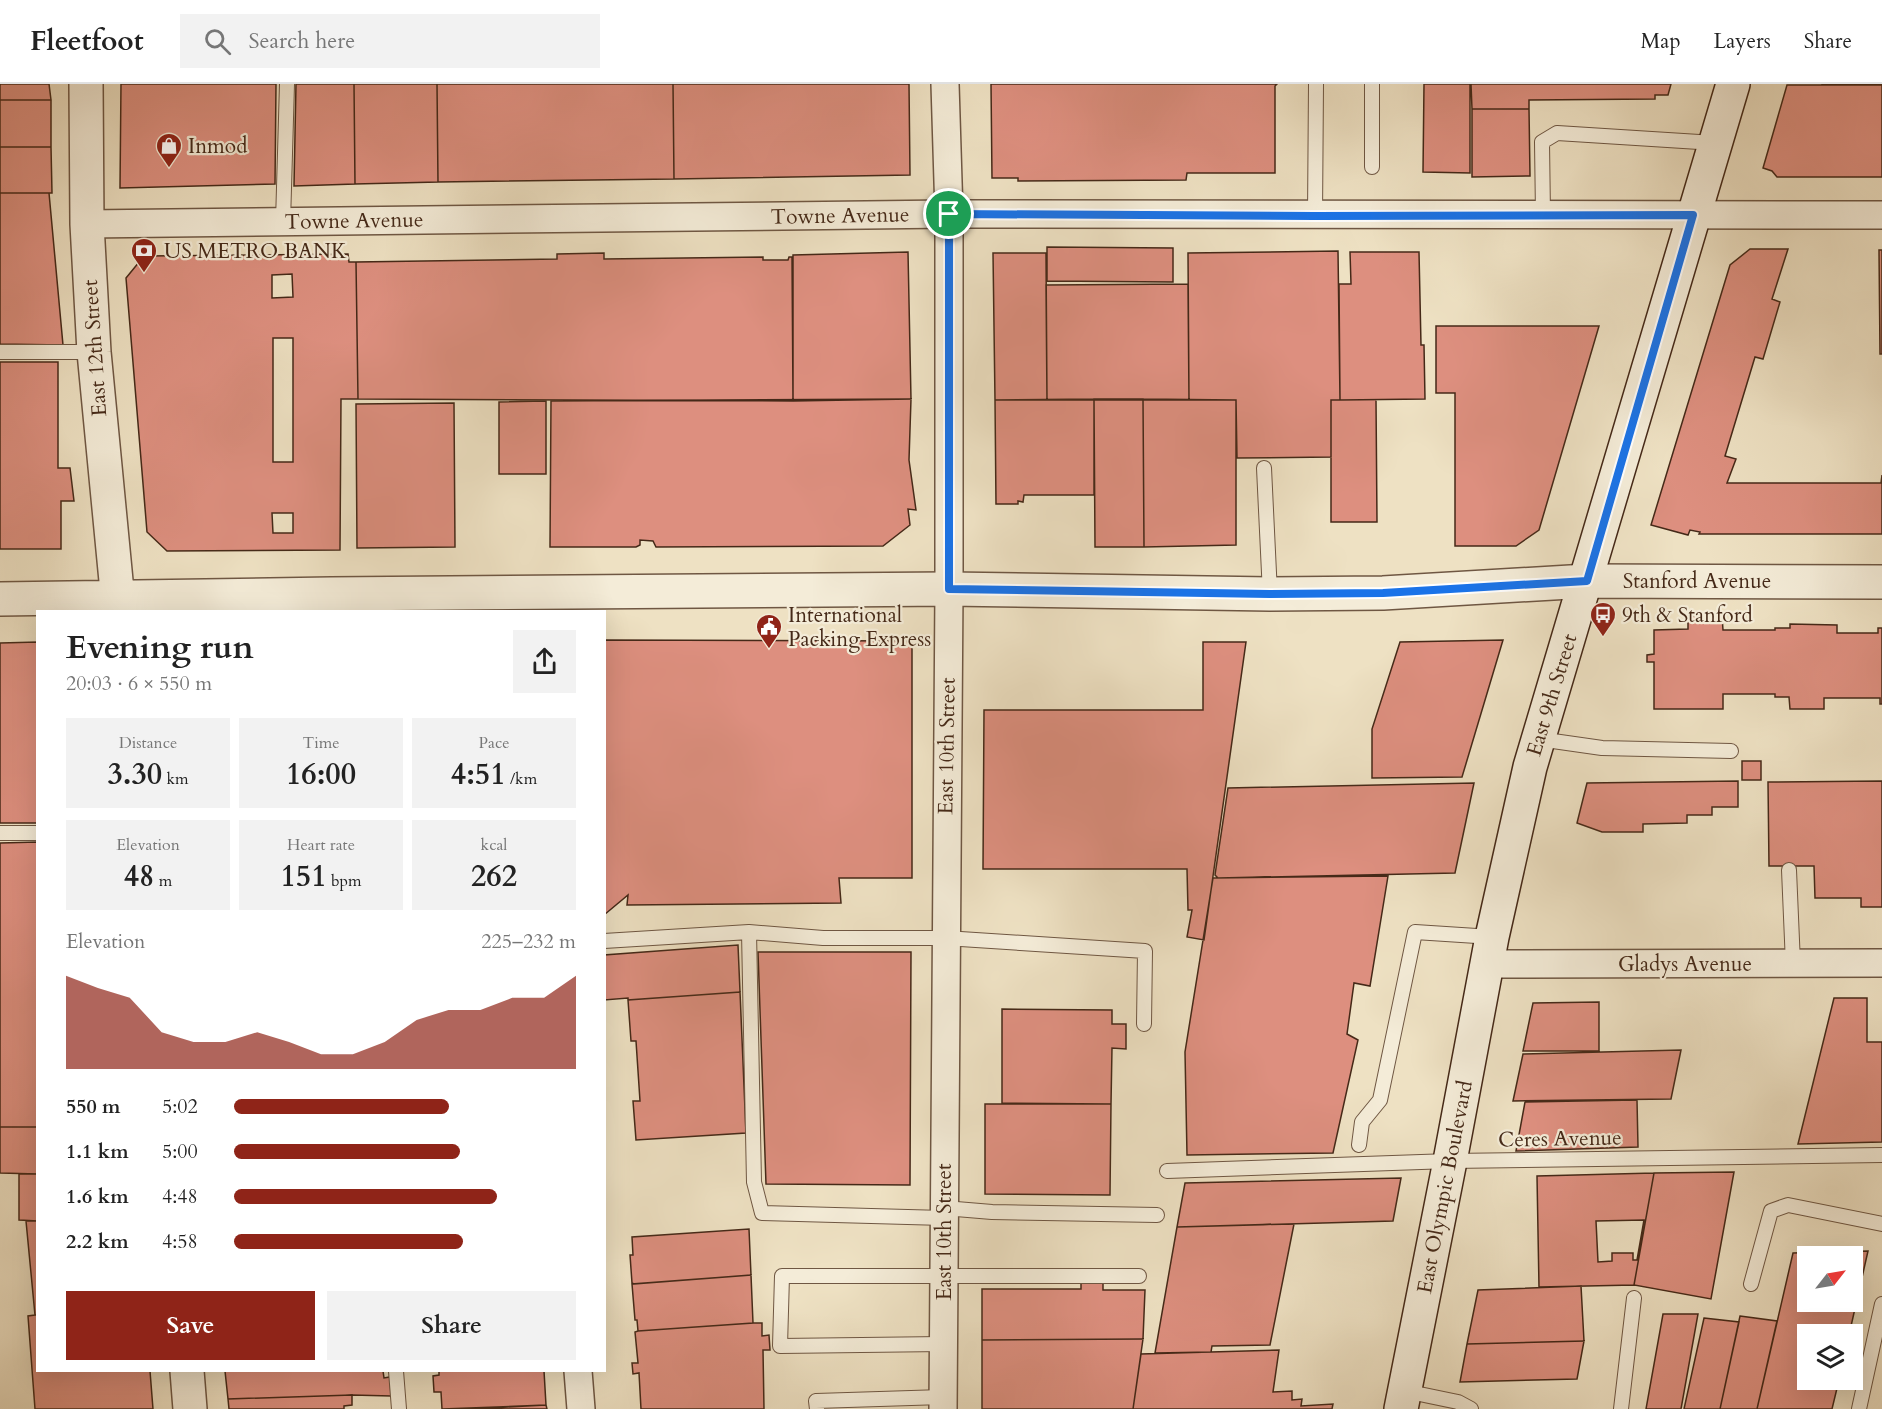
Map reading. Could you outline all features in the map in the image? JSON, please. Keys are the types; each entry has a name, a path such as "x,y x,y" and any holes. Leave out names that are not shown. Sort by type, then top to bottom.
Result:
{"street":[{"name":"East 12th Street","path":"86,84 87,224 94,352 118,605"},
{"name":"East 10th Street","path":"943,1403 949,589 949,214 945,84"},
{"name":"East 9th Street","path":"1489,950 1530,767 1733,84"},
{"name":"Towne Avenue","path":"87,224 949,214 1882,215"},
{"name":"Stanford Avenue","path":"0,599 118,605 525,603 949,589 1270,594 1383,593 1587,581 1882,582"},
{"name":"Gladys Avenue","path":"1489,950 1793,964 1882,963"},
{"name":"East Olympic Boulevard","path":"1403,1400 1489,950"},
{"path":"186,1372 190,1409"},
{"path":"578,1372 581,1409"}],"lane":[{"path":"283,222 287,84"},
{"path":"1315,216 1316,84"},
{"path":"1372,84 1372,167"},
{"path":"1543,215 1542,142 1557,133 1715,143"},
{"path":"0,352 94,352"},
{"path":"1264,468 1270,594"},
{"path":"1539,740 1602,748 1731,751"},
{"path":"0,833 36,833"},
{"path":"1789,870 1793,964"},
{"path":"749,932 754,1182 762,1213 992,1212 1157,1215"},
{"path":"606,941 749,932 823,938 945,938 1145,951 1144,1024"},
{"path":"1359,1145 1362,1122 1380,1100 1415,932 1489,950"},
{"name":"Ceres Avenue","path":"1167,1171 1450,1161 1882,1155"},
{"path":"1751,1284 1771,1211 1788,1205 1882,1224"},
{"path":"943,1344 780,1346 782,1276 1139,1276"},
{"path":"1621,1409 1634,1298"},
{"path":"1859,1409 1882,1304"},
{"path":"396,1372 399,1409"},
{"path":"1403,1400 1458,1402 1470,1409"},
{"path":"817,1409 816,1401 943,1403"}],"building":[{"path":"0,84 49,84 51,100 0,100"},
{"path":"121,84 276,84 275,184 120,188"},
{"path":"296,84 354,84 355,184 294,186"},
{"path":"354,84 437,84 438,182 355,184"},
{"path":"437,84 673,84 674,179 438,182"},
{"path":"673,84 909,84 910,175 674,179"},
{"path":"991,84 1277,84 1275,86 1275,173 1187,173 1186,180 1018,181 1018,178 992,178"},
{"path":"1424,84 1470,84 1470,173 1423,172"},
{"path":"1471,84 1671,84 1668,95 1655,95 1655,99 1529,100 1529,109 1472,109"},
{"path":"1882,84 1882,85 1822,85"},
{"path":"1787,85 1882,85 1882,177 1777,177 1772,171 1763,168"},
{"path":"0,100 51,100 51,147 0,147"},
{"path":"1472,109 1529,109 1530,176 1472,177"},
{"path":"0,147 51,147 52,193 0,193"},
{"path":"0,193 49,193 63,345 0,344"},
{"path":"1047,247 1173,248 1173,282 1047,281"},
{"path":"1750,249 1788,249 1772,299 1780,302 1763,359 1755,357 1725,456 1736,459 1727,483 1881,483 1882,475 1882,534 1699,534 1700,532 1690,530 1688,535 1651,525 1730,265"},
{"path":"1879,250 1882,250 1882,354 1880,354"},
{"path":"1338,251 1340,400 1331,400 1331,457 1237,458 1236,400 1189,400 1188,253"},
{"path":"908,252 911,399 793,401 793,255"},
{"path":"1350,252 1419,252 1425,399 1340,400 1339,284 1351,284"},
{"path":"604,253 604,259 763,257 763,260 788,260 792,257 793,401 358,399 356,262 557,259 557,254"},
{"path":"993,253 1046,253 1047,400 995,400"},
{"path":"348,254 349,262 356,262 358,399 341,399 340,550 167,551 147,532 126,278 144,256","holes":["292,274 293,297 272,298 272,275","273,338 293,338 293,462 273,462","272,513 293,513 293,533 273,533"]},
{"path":"1188,284 1189,400 1047,400 1046,285"},
{"path":"1436,326 1599,326 1539,530 1516,546 1455,546 1455,393 1436,393"},
{"path":"0,362 58,362 58,468 70,468 74,501 61,501 61,549 0,549"},
{"path":"911,399 909,460 916,510 908,509 910,525 883,546 656,547 653,541 640,540 640,545 636,547 550,547 551,401"},
{"path":"1094,399 1094,495 1024,495 1023,502 1018,501 1018,504 996,504 995,400"},
{"path":"1094,399 1143,399 1144,547 1095,547"},
{"path":"1143,399 1236,400 1236,545 1144,547"},
{"path":"1331,400 1376,400 1377,522 1331,522"},
{"path":"546,401 546,474 499,474 499,402"},
{"path":"454,403 455,547 357,548 356,404"},
{"path":"1688,616 1722,616 1723,630 1775,630 1775,628 1790,628 1790,624 1837,625 1837,633 1878,633 1878,628 1882,628 1882,704 1880,704 1880,698 1824,698 1824,709 1790,709 1789,697 1775,697 1775,694 1723,694 1723,709 1654,709 1654,662 1647,662 1647,655 1654,654 1654,630 1688,629"},
{"path":"606,640 912,641 912,878 839,878 841,903 627,905 628,895 606,913"},
{"path":"1503,640 1462,777 1372,778 1372,729 1400,642"},
{"path":"36,642 36,823 0,823 0,643"},
{"path":"1203,642 1246,642 1204,940 1187,937 1192,910 1188,910 1187,869 983,869 984,710 1203,710"},
{"path":"1742,761 1761,761 1761,780 1742,780"},
{"path":"1738,781 1738,807 1712,807 1712,815 1687,815 1687,823 1643,824 1643,832 1602,832 1577,823 1587,783"},
{"path":"1882,781 1882,907 1861,907 1861,898 1815,898 1814,866 1769,866 1768,782"},
{"path":"1474,783 1455,873 1218,878 1215,875 1228,788"},
{"path":"36,842 36,1127 0,1127 0,843"},
{"path":"1388,876 1370,986 1354,983 1347,1034 1358,1040 1333,1153 1187,1155 1185,1052 1213,878"},
{"path":"738,945 740,992 606,1000 606,955"},
{"path":"758,952 911,952 910,1185 766,1184"},
{"path":"740,992 746,1133 636,1140 633,1101 640,1101 636,1041 631,1041 628,1000"},
{"path":"1834,998 1867,998 1867,1042 1882,1042 1882,1142 1798,1144"},
{"path":"1599,1002 1599,1051 1523,1051 1533,1003"},
{"path":"1002,1009 1112,1010 1112,1024 1126,1024 1126,1049 1112,1048 1111,1104 1002,1103"},
{"path":"1681,1050 1671,1099 1513,1101 1523,1054"},
{"path":"1637,1100 1638,1147 1516,1151 1525,1102"},
{"path":"985,1104 1111,1104 1110,1195 985,1194"},
{"path":"0,1127 36,1127 36,1174 0,1173"},
{"path":"1734,1172 1711,1299 1634,1285 1654,1173"},
{"path":"1654,1173 1634,1285 1539,1287 1537,1176","holes":["1644,1220 1637,1260 1633,1260 1633,1253 1612,1253 1612,1261 1598,1262 1596,1221"]},
{"path":"19,1174 36,1174 36,1221 19,1220"},
{"path":"1401,1178 1393,1221 1177,1227 1185,1183"},
{"path":"26,1221 36,1221 35,1315"},
{"path":"1294,1224 1270,1345 1212,1346 1211,1352 1155,1353 1177,1227"},
{"path":"749,1229 751,1275 632,1283 630,1255 633,1255 632,1237"},
{"path":"1863,1251 1868,1251 1863,1273"},
{"path":"1793,1253 1797,1253 1797,1312 1854,1312 1851,1324 1797,1324 1797,1390 1837,1390 1832,1409 1757,1409"},
{"path":"751,1275 753,1323 638,1331 632,1284"},
{"path":"1081,1279 1103,1279 1103,1290 1145,1290 1143,1339 982,1340 982,1289 1081,1289"},
{"path":"1581,1286 1584,1341 1467,1344 1478,1290"},
{"path":"1663,1314 1698,1314 1681,1409 1646,1409"},
{"path":"36,1315 36,1372 150,1372 153,1409 35,1409 28,1316"},
{"path":"1740,1316 1777,1321 1757,1409 1720,1409"},
{"path":"1704,1318 1739,1322 1720,1409 1684,1409"},
{"path":"762,1323 762,1336 769,1335 770,1350 763,1350 764,1409 641,1409 639,1373 633,1374 632,1363 638,1363 635,1332"},
{"path":"1143,1339 1133,1409 982,1409 982,1340"},
{"path":"1584,1341 1577,1379 1460,1382 1467,1344"},
{"path":"1279,1350 1273,1392 1292,1391 1292,1400 1302,1399 1301,1406 1333,1404 1332,1409 1133,1409 1141,1354"},
{"path":"225,1372 383,1372 384,1378 390,1377 391,1396 228,1399"},
{"path":"439,1372 544,1372 546,1405 442,1409 441,1392 434,1392 433,1376 439,1375"},
{"path":"352,1395 352,1405 344,1406 344,1409 229,1409 228,1399"},
{"path":"546,1405 547,1409 474,1409"}],"place":[{"name":"Inmod","path":"169,169"},
{"name":"US METRO BANK","path":"144,274"},
{"name":"9th & Stanford","path":"1603,638"},
{"name":"International Packing Express","path":"769,650"}],"route":[{"path":"949,214 1693,215 1587,581 1383,593 1270,594 949,589 949,214"}]}
